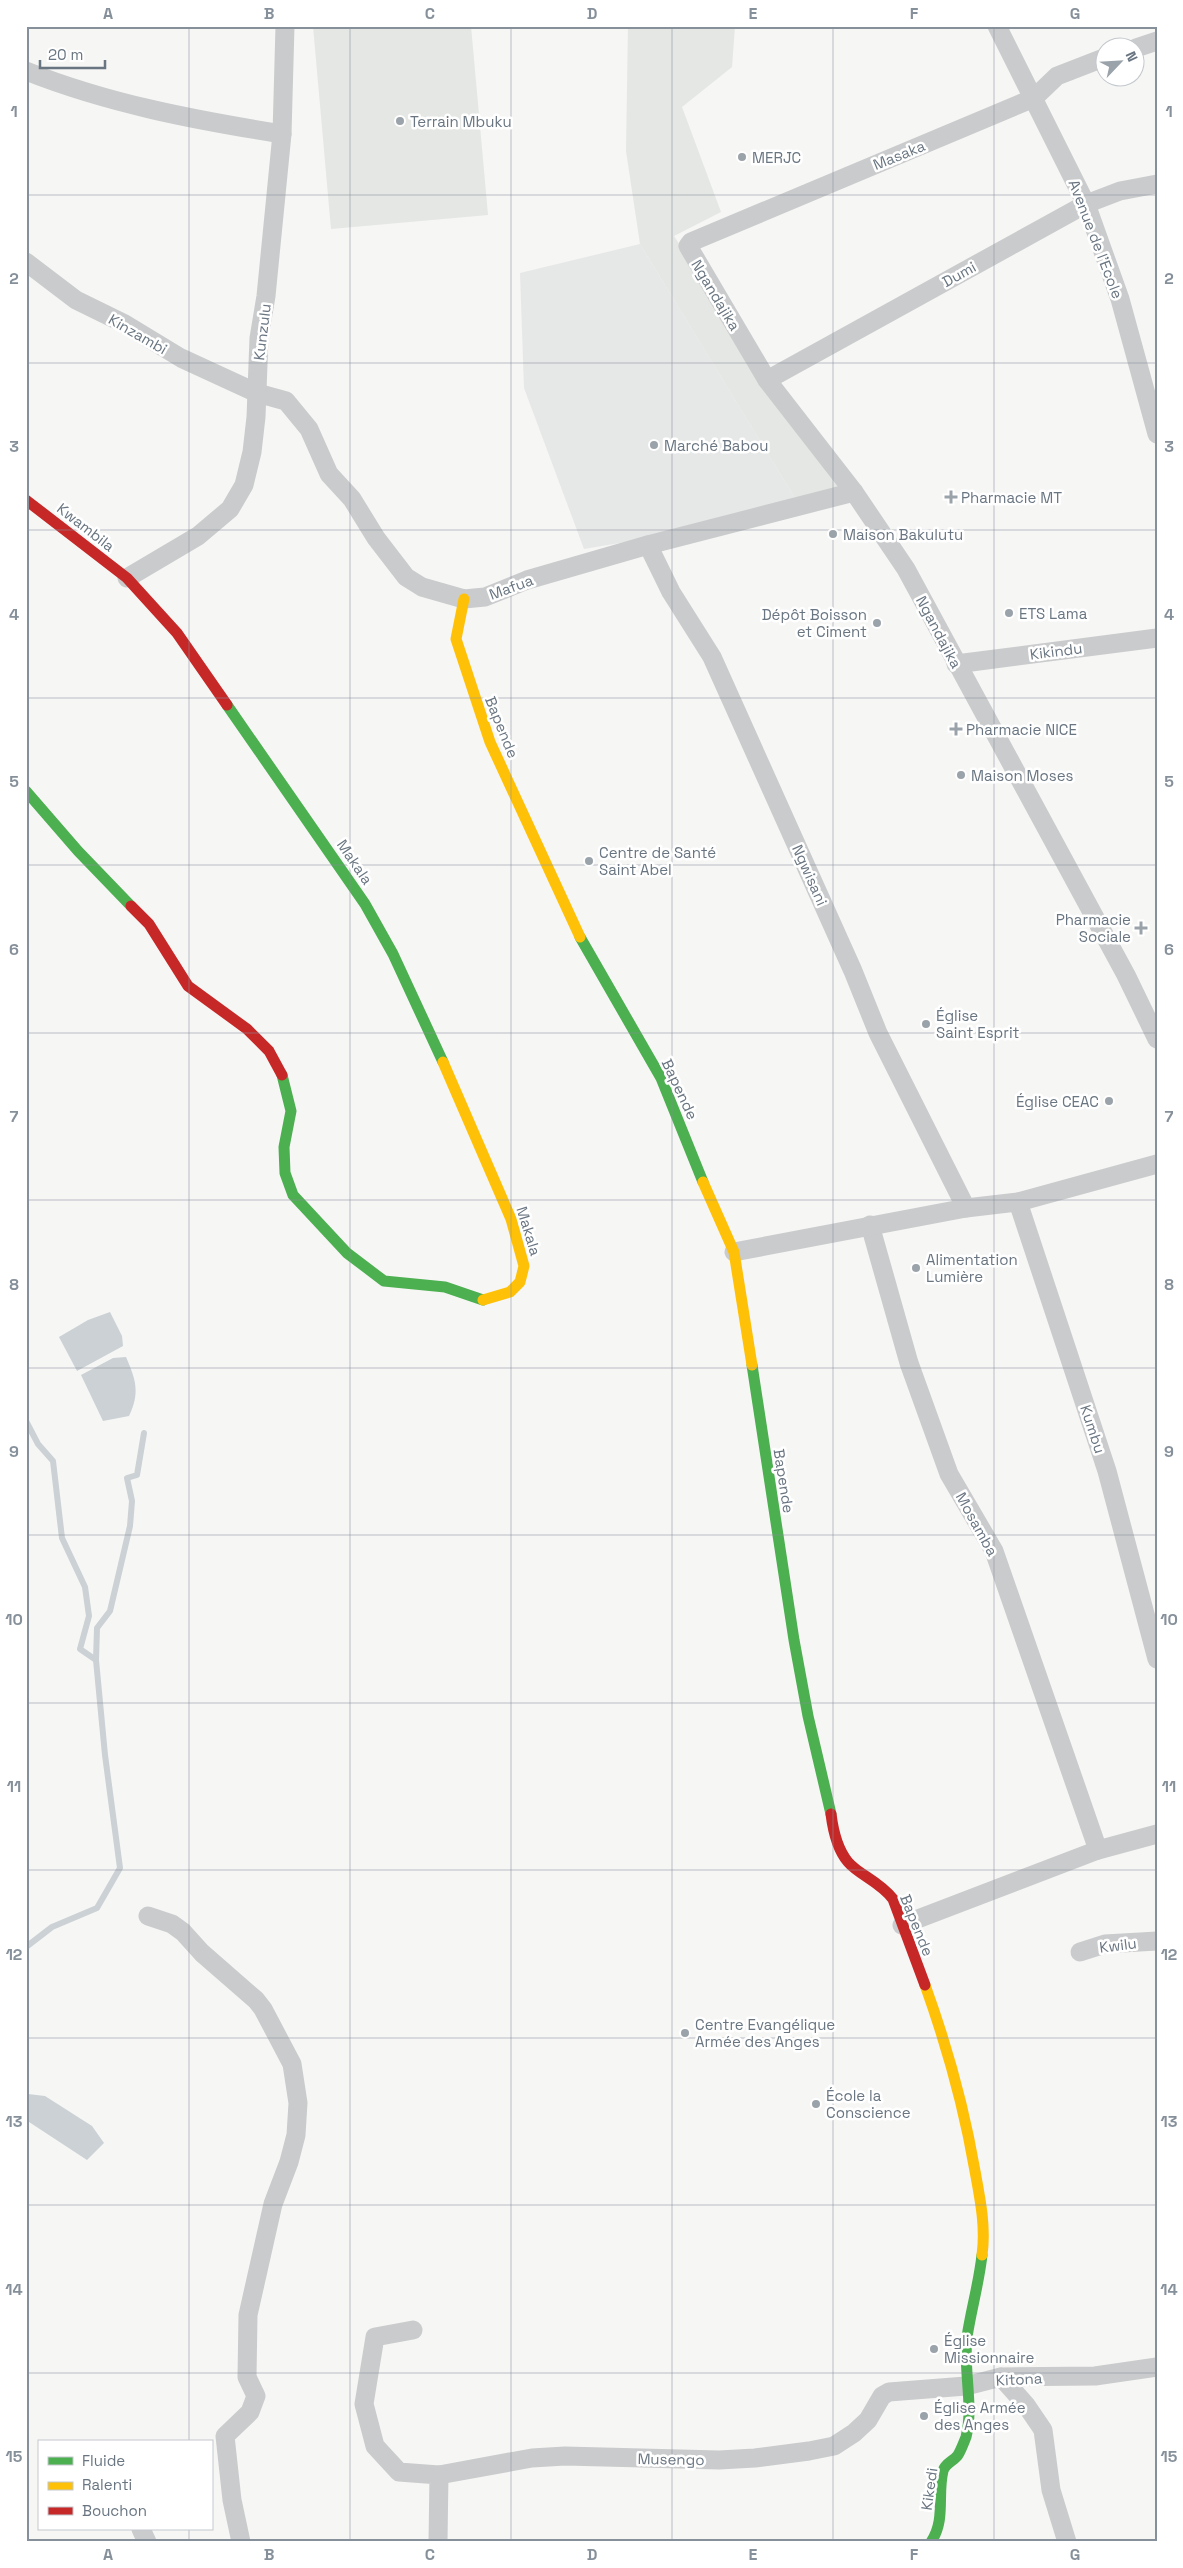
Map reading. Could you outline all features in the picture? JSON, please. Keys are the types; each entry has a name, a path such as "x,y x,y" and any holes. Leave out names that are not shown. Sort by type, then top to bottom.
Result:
{"street":[{"name":"Kunzulu","path":"127,578 198,536 237,500 244,485 252,452 258,393 258,338 266,296 282,134 285,26"},
{"name":"Avenue de l'Ecole","path":"997,26 1086,204 1120,298 1154,407 1157,434"},
{"name":"Masaka","path":"688,246 691,242 817,188 1034,98 1058,76 1096,61"},
{"path":"26,71 126,104 189,119 282,134"},
{"name":"Dumi","path":"767,380 1086,204 1120,191 1157,184"},
{"name":"Ngandajika","path":"688,246 767,380 854,492 906,569 1126,975 1157,1039"},
{"name":"Kinzambi","path":"26,262 76,300 125,324 181,358 258,393"},
{"name":"Mafua","path":"258,393 286,401 298,414 309,429 329,474 352,499 376,538 406,577 422,587 464,599 485,597 527,580 648,545 854,492"},
{"name":"Kwambila","path":"26,500 127,578"},
{"name":"Ngwisani","path":"648,545 671,592 712,657 841,944 878,1033 966,1208"},
{"name":"Makala","path":"26,791 78,851 149,924 188,986 247,1029 269,1051 285,1081 291,1111 284,1147 285,1173 293,1195 326,1232 347,1253 384,1281 445,1287 480,1301 491,1300 510,1292 520,1282 524,1266 511,1219 429,1030 393,954 365,904 177,633 127,578"},
{"name":"Bapende","path":"464,599 456,639 490,742 579,935 661,1078 700,1175 734,1252 794,1640 808,1716 830,1807 833,1832 848,1862 884,1887 893,1900 933,2007 964,2112 982,2212 984,2240 978,2290 967,2338 966,2386"},
{"name":"Kikindu","path":"956,664 1157,638"},
{"path":"734,1252 966,1208 1018,1202 1157,1164"},
{"name":"Kumbu","path":"1018,1202 1107,1470 1157,1659"},
{"name":"Mosamba","path":"870,1225 909,1363 949,1474 994,1551 1098,1850"},
{"path":"902,1925 1098,1850 1157,1834"},
{"path":"148,1916 172,1924 183,1932 264,2009 288,2053 298,2102 296,2136 289,2162 273,2204 248,2315 247,2377 256,2396 250,2412 225,2436 232,2500 241,2542"},
{"name":"Kwilu","path":"1080,1952 1105,1944 1157,1941"},
{"name":"Musengo","path":"413,2330 375,2337 364,2404 375,2446 399,2472 439,2475 532,2458 565,2456 719,2460 755,2458 809,2451 834,2446 854,2433 868,2420 882,2396"},
{"name":"Kitona","path":"882,2396 889,2392 901,2390 966,2386 1001,2377 1095,2376 1157,2367"},
{"path":"1001,2377 1026,2405 1043,2430 1051,2490 1067,2542"},
{"name":"Kikedi","path":"931,2542 935,2536 942,2510 943,2471 946,2464 958,2455 966,2436 969,2406 966,2386"},
{"path":"438,2542 439,2475"},
{"path":"142,2530 148,2542"}],"shaded area":[{"name":"Terrain Mbuku","path":"313,26 471,26 488,215 331,229"},
{"path":"628,26 735,26 732,67 682,107 721,212 674,236 767,380 854,492 798,503 640,244 626,151"},
{"name":"Marché Babou","path":"640,244 798,503 662,536 584,549 524,388 520,273"},
{"path":"110,1312 122,1336 123,1346 77,1371 59,1337 88,1320"},
{"path":"126,1357 134,1380 135,1400 129,1416 103,1421 81,1375 113,1358"},
{"path":"28,2094 45,2096 92,2126 104,2143 87,2160 26,2120"}],"waterway":[{"path":"26,1421 38,1444 53,1461 62,1538 85,1587 89,1616 80,1649 96,1660 105,1755 120,1868 97,1908 52,1927 26,1947"},
{"path":"96,1660 97,1628 110,1611 130,1526 132,1501 127,1478 137,1475 144,1433"}],"traffic: fast":[{"path":"227,705 365,904 393,954 443,1062"},
{"path":"26,791 78,851 131,906"},
{"path":"580,937 661,1078 703,1182"},
{"path":"282,1075 291,1111 284,1147 285,1173 293,1195 347,1253 384,1281 445,1287 483,1300"},
{"path":"752,1365 794,1640 808,1716 831,1814"},
{"path":"931,2542 936,2534 940,2516 943,2471 959,2453 966,2437 969,2413 966,2362 967,2337 982,2255"}],"traffic: slow":[{"path":"464,599 456,639 490,742 580,937"},
{"path":"443,1062 511,1219 524,1266 520,1282 510,1292 483,1300"},
{"path":"703,1182 734,1252 752,1365"},
{"path":"925,1985 948,2054 966,2124 982,2213 982,2255"}],"traffic: jam":[{"path":"26,500 127,578 177,633 227,705"},
{"path":"131,906 149,924 188,986 247,1029 269,1051 282,1075"},
{"path":"831,1814 836,1839 844,1857 853,1867 882,1887 893,1899 925,1985"}],"place":[{"name":"Terrain Mbuku","path":"400,121"},
{"name":"MERJC","path":"742,157"},
{"name":"Marché Babou","path":"654,445"},
{"name":"Pharmacie MT","path":"951,497"},
{"name":"Maison Bakulutu","path":"833,534"},
{"name":"ETS Lama","path":"1009,613"},
{"name":"Dépôt Boisson et Ciment","path":"877,623"},
{"name":"Pharmacie NICE","path":"956,729"},
{"name":"Maison Moses","path":"961,775"},
{"name":"Centre de Santé Saint Abel","path":"589,861"},
{"name":"Pharmacie Sociale","path":"1141,928"},
{"name":"Église Saint Esprit","path":"926,1024"},
{"name":"Église CEAC","path":"1109,1101"},
{"name":"Alimentation Lumière","path":"916,1268"},
{"name":"Centre Evangélique Armée des Anges","path":"685,2033"},
{"name":"École la Conscience","path":"816,2104"},
{"name":"Église Missionnaire","path":"934,2349"},
{"name":"Église Armée des Anges","path":"924,2416"}]}
